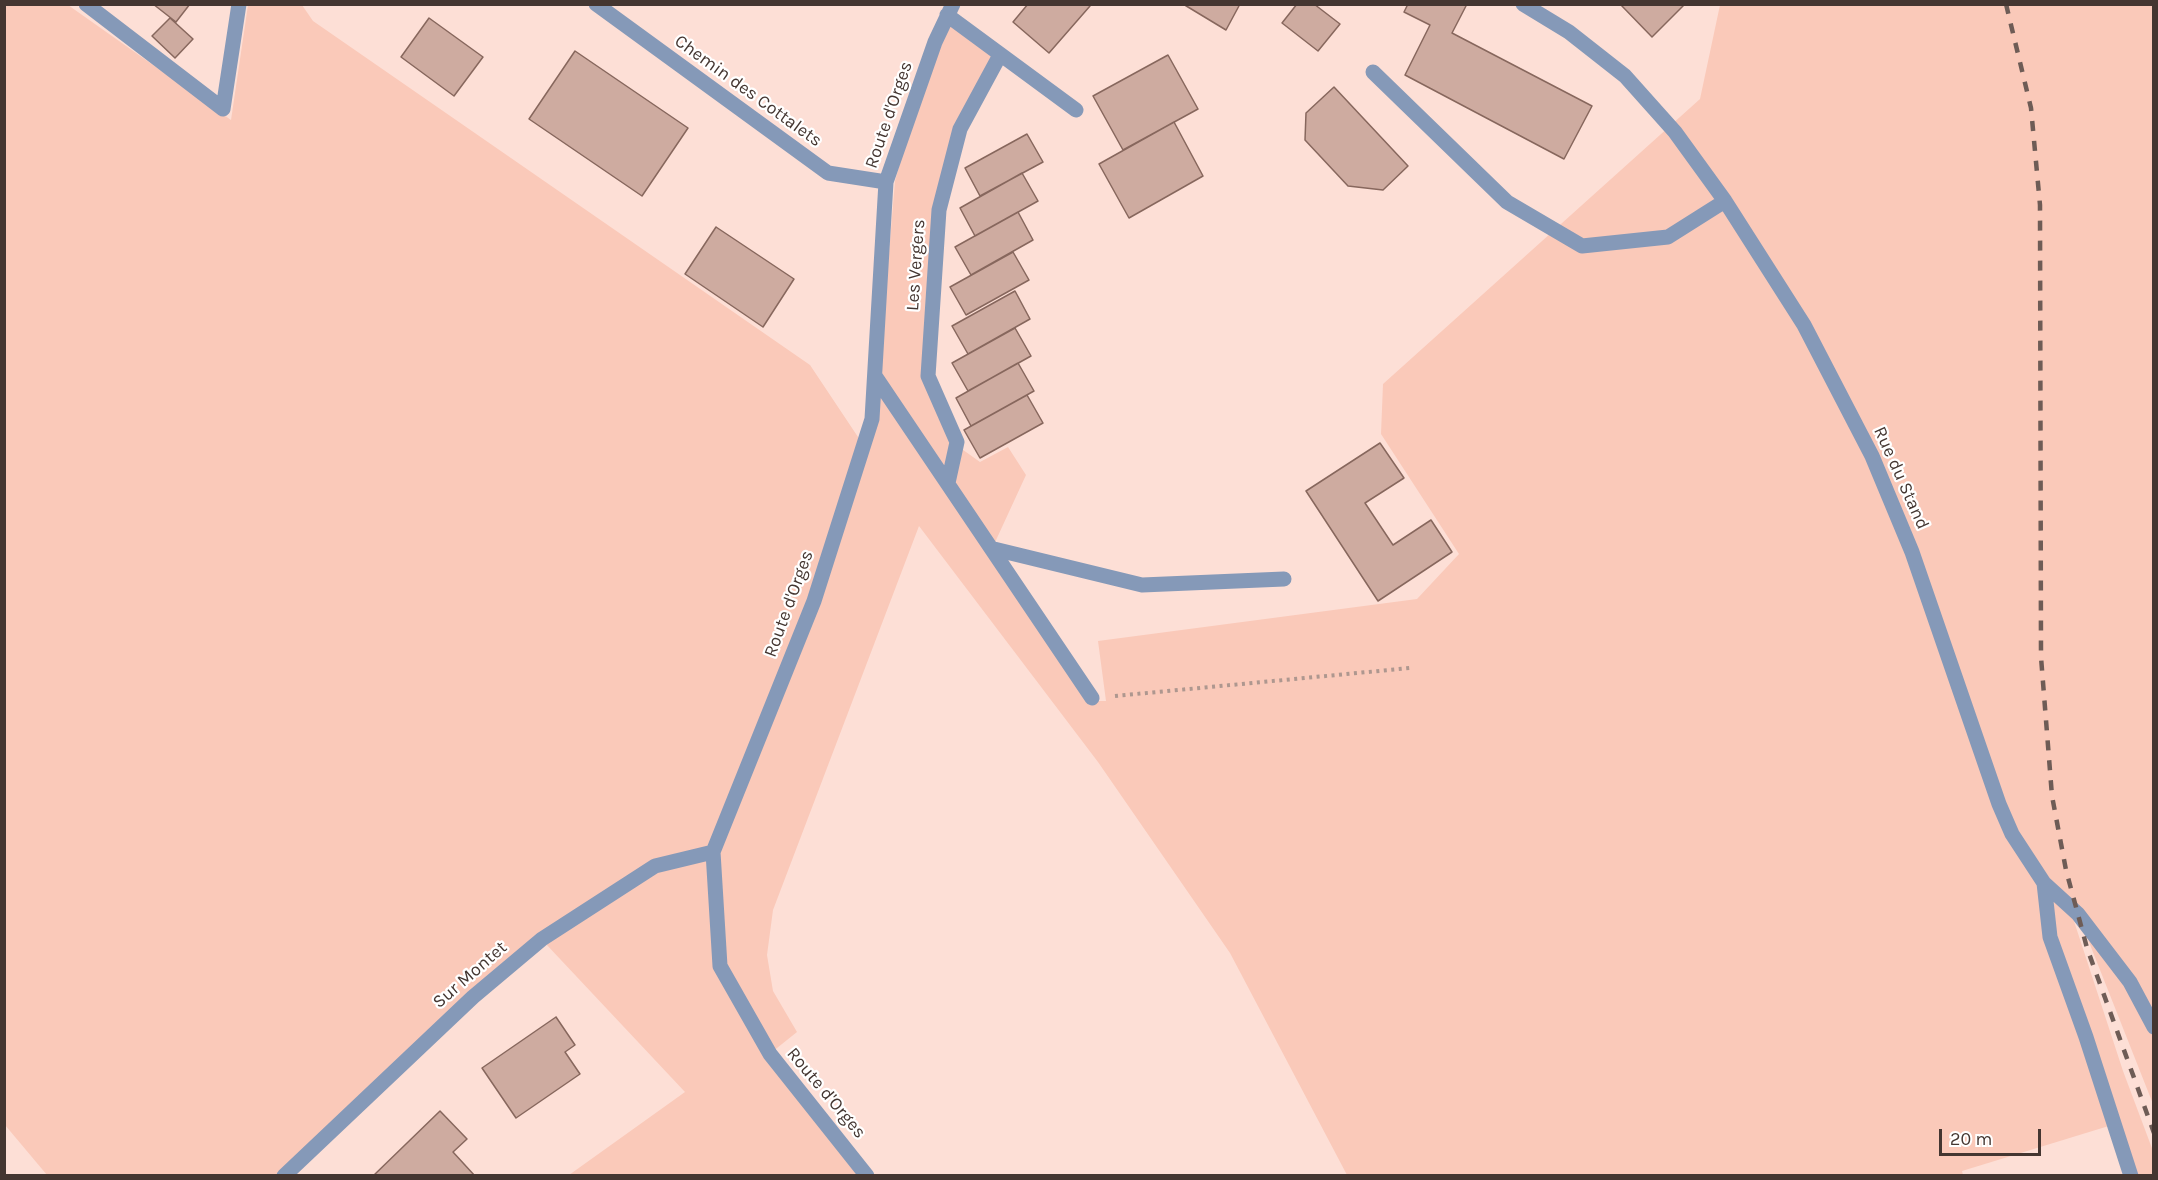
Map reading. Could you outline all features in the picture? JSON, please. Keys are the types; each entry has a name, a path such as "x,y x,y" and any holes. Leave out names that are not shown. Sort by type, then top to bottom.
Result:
{"street":[{"path":"86,4 223,109 239,4"},
{"name":"Chemin des Cottalets","path":"596,4 828,173 886,182"},
{"name":"Rue du Stand","path":"1523,4 1569,32 1625,76 1675,132 1725,201 1804,325 1872,456 1912,552 1999,804 2012,834 2044,883 2078,914 2130,982 2154,1027"},
{"path":"950,10 1000,55 1076,110"},
{"name":"Route d'Orges","path":"867,1176 770,1054 720,966 713,852 814,601 872,419 886,182 911,108 950,10"},
{"name":"Les Vergers","path":"948,483 957,442 928,376 939,210 960,129 1000,55"},
{"path":"1373,72 1507,202 1582,246 1668,237 1725,201"},
{"path":"874,376 994,549 1092,698"},
{"path":"994,549 1143,585 1284,579"},
{"name":"Sur Montet","path":"284,1176 473,996 542,939 655,866 713,852"},
{"path":"2044,883 2050,937 2086,1037 2131,1176"}],"path":[{"path":"1092,698 1410,668"}],"shaded area":[{"path":"4,5 68,5 231,120 248,5 302,5 313,21 810,365 862,443 813,601 712,849 654,863 541,937 282,1175 47,1175 5,1125"},
{"path":"1720,5 2153,5 2153,1021 2132,980 2042,883 2112,1125 1962,1171 1963,1175 1347,1175 1230,953 1098,762 919,526 773,910 767,955 773,991 797,1032 772,1052 722,965 715,851 816,601 879,374 895,181 915,108 949,21 994,56 956,127 922,376 952,442 980,462 1008,447 1026,475 991,551 1091,701 1106,701 1098,641 1417,599 1459,554 1381,434 1383,384 1700,99"},
{"path":"710,855 717,967 864,1175 569,1175 685,1092 545,943 657,869"},
{"path":"2045,887 2071,912 2123,1071 2153,1151 2153,1175 2132,1175 2051,936"},
{"path":"2087,937 2127,983 2153,1035 2153,1104"}],"building":[{"path":"153,4 190,4 176,22"},
{"path":"1028,4 1089,4 1090,6 1049,53 1013,22"},
{"path":"1183,4 1240,4 1226,30"},
{"path":"1297,4 1314,4 1340,24 1318,51 1282,23"},
{"path":"1408,4 1467,4 1452,33 1592,106 1564,159 1405,75 1430,25 1404,12"},
{"path":"1620,4 1685,4 1652,37"},
{"path":"170,18 193,39 175,58 152,36"},
{"path":"429,18 483,57 454,96 401,57"},
{"path":"575,51 688,128 642,196 529,119"},
{"path":"1168,55 1198,109 1123,150 1093,96"},
{"path":"1334,87 1408,166 1383,190 1348,186 1305,140 1306,113"},
{"path":"1174,122 1203,176 1129,218 1099,164"},
{"path":"1027,134 1043,162 980,196 965,168"},
{"path":"1022,173 1038,201 975,236 960,208"},
{"path":"1018,212 1033,240 971,275 955,247"},
{"path":"716,227 794,279 763,327 685,274"},
{"path":"1013,252 1029,280 966,315 950,287"},
{"path":"1015,291 1030,319 968,354 952,326"},
{"path":"1015,328 1031,356 968,391 952,363"},
{"path":"1018,363 1034,391 971,426 956,398"},
{"path":"1027,395 1043,423 980,458 964,430"},
{"path":"1380,443 1404,478 1365,503 1393,545 1431,520 1452,552 1378,601 1306,491"},
{"path":"556,1017 575,1045 565,1052 580,1074 516,1118 482,1068"},
{"path":"440,1111 467,1139 453,1152 475,1176 373,1176"}],"railway":[{"path":"2006,4 2031,108 2040,205 2041,657 2052,796 2066,870 2087,948 2154,1133"}]}
